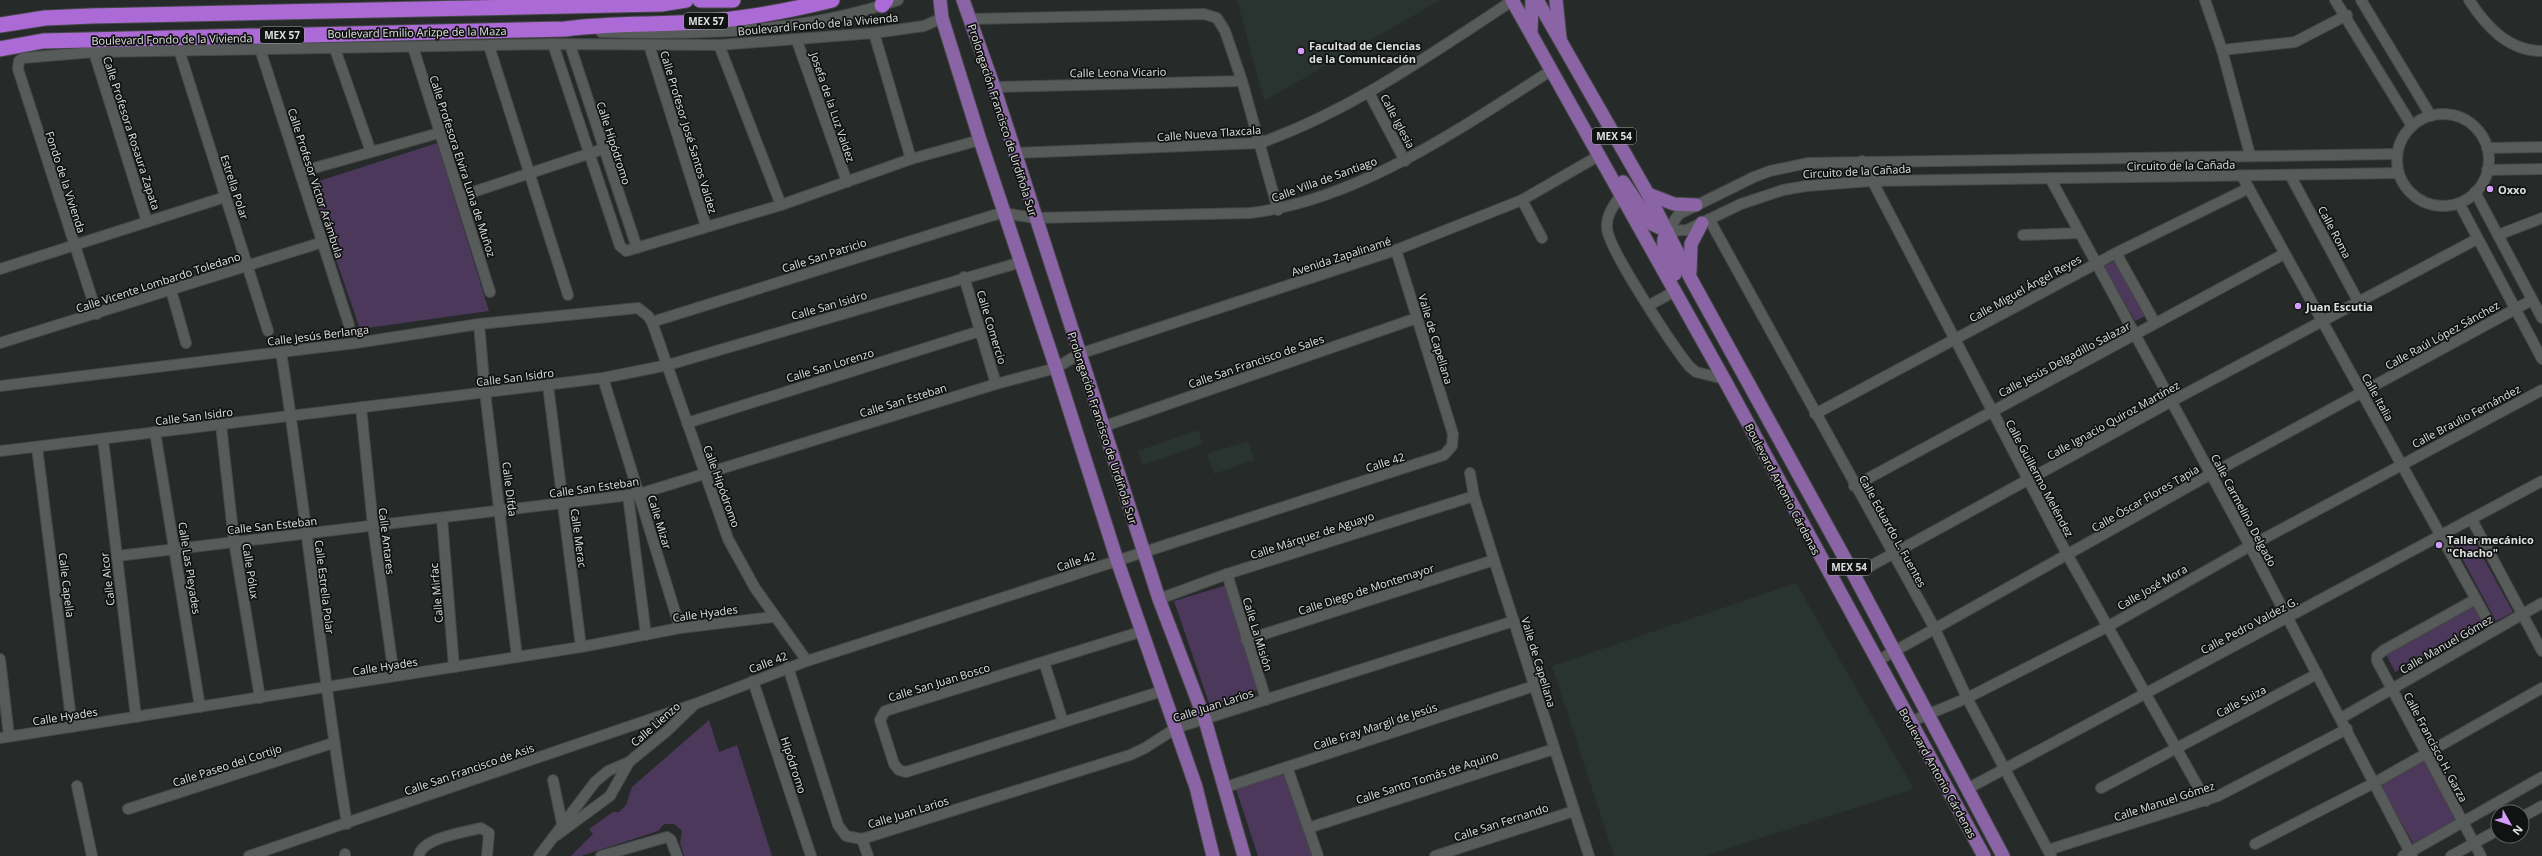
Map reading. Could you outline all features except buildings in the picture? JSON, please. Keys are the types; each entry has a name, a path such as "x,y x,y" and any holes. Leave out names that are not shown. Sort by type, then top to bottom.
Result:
{"highway":[{"name":"Boulevard Emilio Arizpe de la Maza","path":"0,25 45,18 91,16 661,4 686,0"},
{"path":"700,0 733,0"},
{"name":"Boulevard Emilio Arizpe de la Maza","path":"0,49 43,41 565,29 592,25 701,22 767,14 832,0"}],"main road":[{"path":"940,0 942,18 1004,214 1056,368 1117,560 1143,631 1162,691 1196,787 1213,856"},
{"name":"Prolongación Francisco de Urdiñola Sur","path":"963,0 994,87 1034,218 1159,599 1205,720 1223,788 1244,856"},
{"path":"1531,33 1532,0"},
{"name":"MEX 54","path":"1537,0 1648,194 1667,231"},
{"path":"1556,0 1560,42"},
{"name":"MEX 54","path":"1512,1 1624,201"},
{"path":"1602,160 1617,173 1652,224 1667,231 1663,242 1664,253 1684,294 1677,296"},
{"path":"1648,194 1674,204 1696,205"},
{"name":"Boulevard Antonio Cárdenas","path":"1624,201 1724,379 1984,856"},
{"path":"1691,279 1690,249 1695,234 1706,221"},
{"name":"Boulevard Antonio Cárdenas","path":"1667,231 1691,279 1854,575 2004,856"}],"street":[{"path":"565,29 631,33 748,30 836,16 884,2 898,0"},
{"path":"2205,0 2222,50 2250,155"},
{"path":"2335,0 2347,16 2412,126"},
{"path":"2361,0 2430,116"},
{"path":"2469,0 2492,31 2512,45 2542,51"},
{"name":"Calle Nueva Tlaxcala","path":"1014,153 1260,144 1302,128 1369,92 1512,1"},
{"path":"970,19 1204,14 1217,18 1226,31 1242,80 1278,210"},
{"path":"2222,50 2295,42 2347,16"},
{"name":"Boulevard Fondo de la Vivienda","path":"23,58 94,52 178,50 336,49 553,44 719,45 797,41 874,33 924,26 942,18"},
{"path":"874,33 911,159"},
{"name":"Josefa de la Luz Valdez","path":"797,41 847,182"},
{"path":"553,44 588,155 620,246 626,251 706,226 781,205 911,159 980,140"},
{"name":"Calle Hipódromo","path":"570,45 603,150 637,248"},
{"name":"Calle Profesor José Santos Valdez","path":"649,45 706,226"},
{"path":"719,45 781,205"},
{"path":"488,46 568,295"},
{"name":"Calle Profesora Elvira Luna de Muñoz","path":"413,47 490,292"},
{"name":"Calle Profesor Víctor Arámbula","path":"260,49 349,325"},
{"path":"336,49 371,152"},
{"name":"Estrella Polar","path":"178,50 268,331"},
{"name":"Calle Profesora Rosaura Zapata","path":"94,52 147,222"},
{"name":"Fondo de la Vivienda","path":"23,58 19,61 18,69 73,245 97,314"},
{"name":"Calle Villa de Santiago","path":"1004,214 1034,218 1250,213 1278,210 1370,177 1405,161 1552,70"},
{"name":"Calle Leona Vicario","path":"994,87 1242,80"},
{"name":"Calle Iglesia","path":"1369,92 1405,161"},
{"path":"2445,114 2459,117 2471,124 2481,135 2487,148 2487,170 2483,182 2475,192 2459,203 2444,206 2422,201 2405,187 2399,173 2397,154 2405,135 2412,126 2430,116 2445,114"},
{"path":"300,172 439,133"},
{"path":"2487,148 2542,147"},
{"path":"460,196 603,150"},
{"name":"Circuito de la Cañada","path":"1667,231 1679,214 1696,205 1770,171 1808,163 2250,155 2397,154"},
{"name":"Avenida Zapalinamé","path":"1079,354 1396,250 1522,200 1602,160"},
{"name":"Calle Guillermo Meléndez","path":"1862,161 2027,481 2107,627 2206,801"},
{"path":"2487,170 2542,169"},
{"name":"Circuito de la Cañada","path":"1667,231 1687,230 1741,204 1783,190 1806,186 1871,180 2399,173"},
{"name":"Calle Roma","path":"2290,175 2358,301"},
{"name":"Calle Italia","path":"2242,176 2493,630"},
{"name":"Calle Carmelino Delgado","path":"2050,178 2170,402 2250,546 2347,729 2374,782 2408,855"},
{"name":"Calle Miguel Ángel Reyes","path":"1815,414 1954,341 2096,263 2249,188"},
{"path":"2475,192 2542,318"},
{"path":"1,266 225,197"},
{"path":"1522,200 1542,238"},
{"path":"1624,201 1610,210 1607,228 1610,239 1648,306 1689,366 1696,372 1724,379"},
{"path":"2459,203 2542,359"},
{"name":"Calle San Patricio","path":"652,322 983,217 1004,214"},
{"path":"2498,235 2542,218"},
{"name":"Calle Eduardo L. Fuentes","path":"1706,221 1934,628 1967,698 2050,853"},
{"path":"2023,235 2079,233"},
{"name":"Calle Ignacio Quiroz Martínez","path":"1854,575 2170,402 2477,239"},
{"name":"Calle Vicente Lombardo Toledano","path":"0,343 97,314 323,242"},
{"name":"Valle de Capellana","path":"1396,250 1453,434"},
{"path":"2116,253 2155,323"},
{"name":"Calle Jesús Delgadillo Salazar","path":"1854,486 2284,254"},
{"name":"Calle San Isidro","path":"0,451 602,378 668,365 964,277 1021,262"},
{"name":"Calle Comercio","path":"964,277 996,384"},
{"path":"171,290 186,343"},
{"path":"1648,306 1677,296"},
{"name":"Calle Raúl López Sánchez","path":"2362,392 2532,300"},
{"name":"Calle Hipódromo","path":"638,308 648,316 652,322 668,365 703,473 728,539 774,616 807,661"},
{"name":"Calle Jesús Berlanga","path":"0,386 281,352 479,324 638,308"},
{"name":"Calle San Francisco de Sales","path":"1102,427 1417,318"},
{"name":"Calle Difda","path":"479,324 485,392 517,657"},
{"name":"Calle San Lorenzo","path":"687,423 980,330"},
{"name":"Calle Estrella Polar","path":"281,352 307,533 333,743 347,824"},
{"name":"Calle San Esteban","path":"116,556 639,494 703,473 996,384 1056,368 1079,354"},
{"name":"Calle Mizar","path":"602,378 680,628"},
{"name":"Calle Merac","path":"548,385 581,647"},
{"name":"Calle Braulio Fernández","path":"2402,464 2542,390"},
{"name":"Calle Óscar Flores Tapia","path":"1877,661 1934,628 2068,556 2211,474 2362,392"},
{"name":"Calle Antares","path":"361,407 373,526 394,676"},
{"name":"Calle Pólux","path":"221,425 234,541 260,698"},
{"name":"Calle Las Pleyades","path":"155,432 200,707"},
{"name":"Calle 42","path":"695,704 807,661 1436,458 1452,446 1453,434"},
{"name":"Calle Alcor","path":"103,439 136,717"},
{"name":"Calle Capella","path":"37,447 72,727"},
{"name":"Calle José Mora","path":"1910,722 1929,716 1967,698 2107,627 2250,546 2402,464"},
{"name":"Valle de Capellana","path":"1470,473 1474,496 1589,856"},
{"name":"Calle Pedro Valdez G.","path":"1967,789 2472,520 2542,481"},
{"path":"628,495 646,635"},
{"name":"Calle Márquez de Aguayo","path":"1159,599 1227,574 1474,496"},
{"name":"Calle Mirfac","path":"442,518 454,667"},
{"path":"2472,520 2542,651"},
{"name":"Calle Diego de Montemayor","path":"1246,640 1494,560"},
{"name":"Calle La Misión","path":"1227,574 1246,640 1266,700"},
{"name":"Calle Francisco H. Garza","path":"2476,598 2384,650 2377,656 2377,661 2481,856"},
{"name":"Calle Manuel Gómez","path":"2341,718 2542,603"},
{"name":"Calle Hyades","path":"4,737 581,647 680,628 774,616"},
{"name":"Calle Juan Larios","path":"858,839 1130,755 1176,728 1514,621"},
{"name":"Calle San Juan Bosco","path":"1143,631 889,710 882,714 880,720 894,764 902,772 1162,691"},
{"path":"0,659 4,737"},
{"path":"1044,662 1063,722"},
{"path":"788,668 838,825 846,836 858,839 868,856"},
{"name":"Calle Suiza","path":"2101,788 2317,674"},
{"name":"Hipódromo","path":"753,681 811,856"},
{"name":"Calle Fray Margil de Jesús","path":"1223,788 1534,686"},
{"path":"2255,844 2426,754 2542,688"},
{"name":"Calle Lienzo","path":"539,856 563,828 596,782 608,771 629,762 667,731 695,704"},
{"name":"Calle San Francisco de Asis","path":"249,856 347,824 695,704"},
{"name":"Calle Manuel Gómez","path":"2050,853 2206,801 2347,729"},
{"name":"Calle Paseo del Cortijo","path":"128,809 333,743"},
{"name":"Calle Santo Tomás de Aquino","path":"1308,828 1554,749"},
{"name":"Calle Lienzo","path":"563,828 610,796 629,762"},
{"path":"1287,767 1318,856"},
{"path":"2408,855 2542,777"},
{"path":"553,780 563,828"},
{"path":"77,786 92,856"},
{"path":"2530,813 2542,806"},
{"name":"Calle San Fernando","path":"1435,856 1574,811"},
{"path":"419,856 421,849 429,842 481,828 489,832 487,856"},
{"path":"2451,856 2490,835"},
{"path":"601,856 667,837 671,840 677,856"}],"shaded area":[{"name":"Facultad de Ciencias de la Comunicación","path":"1237,0 1441,0 1264,101"},
{"path":"437,143 489,311 360,329 310,184"},
{"path":"2115,261 2145,316 2135,321 2104,266"},
{"path":"1198,430 1203,444 1143,465 1138,451"},
{"path":"1248,441 1254,460 1214,474 1207,454"},
{"path":"2472,537 2513,612 2496,621 2455,545"},
{"path":"1796,583 1914,789 1705,856 1614,856 1552,666"},
{"path":"1227,585 1260,689 1210,706 1174,601"},
{"path":"2475,606 2483,623 2395,672 2386,654"},
{"path":"709,720 719,752 737,745 772,856 684,856 680,843 682,831 674,824 664,824 658,831 581,856 571,856 593,834 589,829 613,812 619,812 626,805 632,787"},
{"path":"2424,756 2458,820 2414,845 2378,781"},
{"path":"1287,773 1314,856 1258,856 1236,789"}],"place":[{"name":"Facultad de Ciencias de la Comunicación","path":"1301,51"},
{"name":"Oxxo","path":"2490,189"},
{"name":"Juan Escutia","path":"2298,306"},
{"name":"Taller mecánico \"Chacho\"","path":"2439,545"}]}
